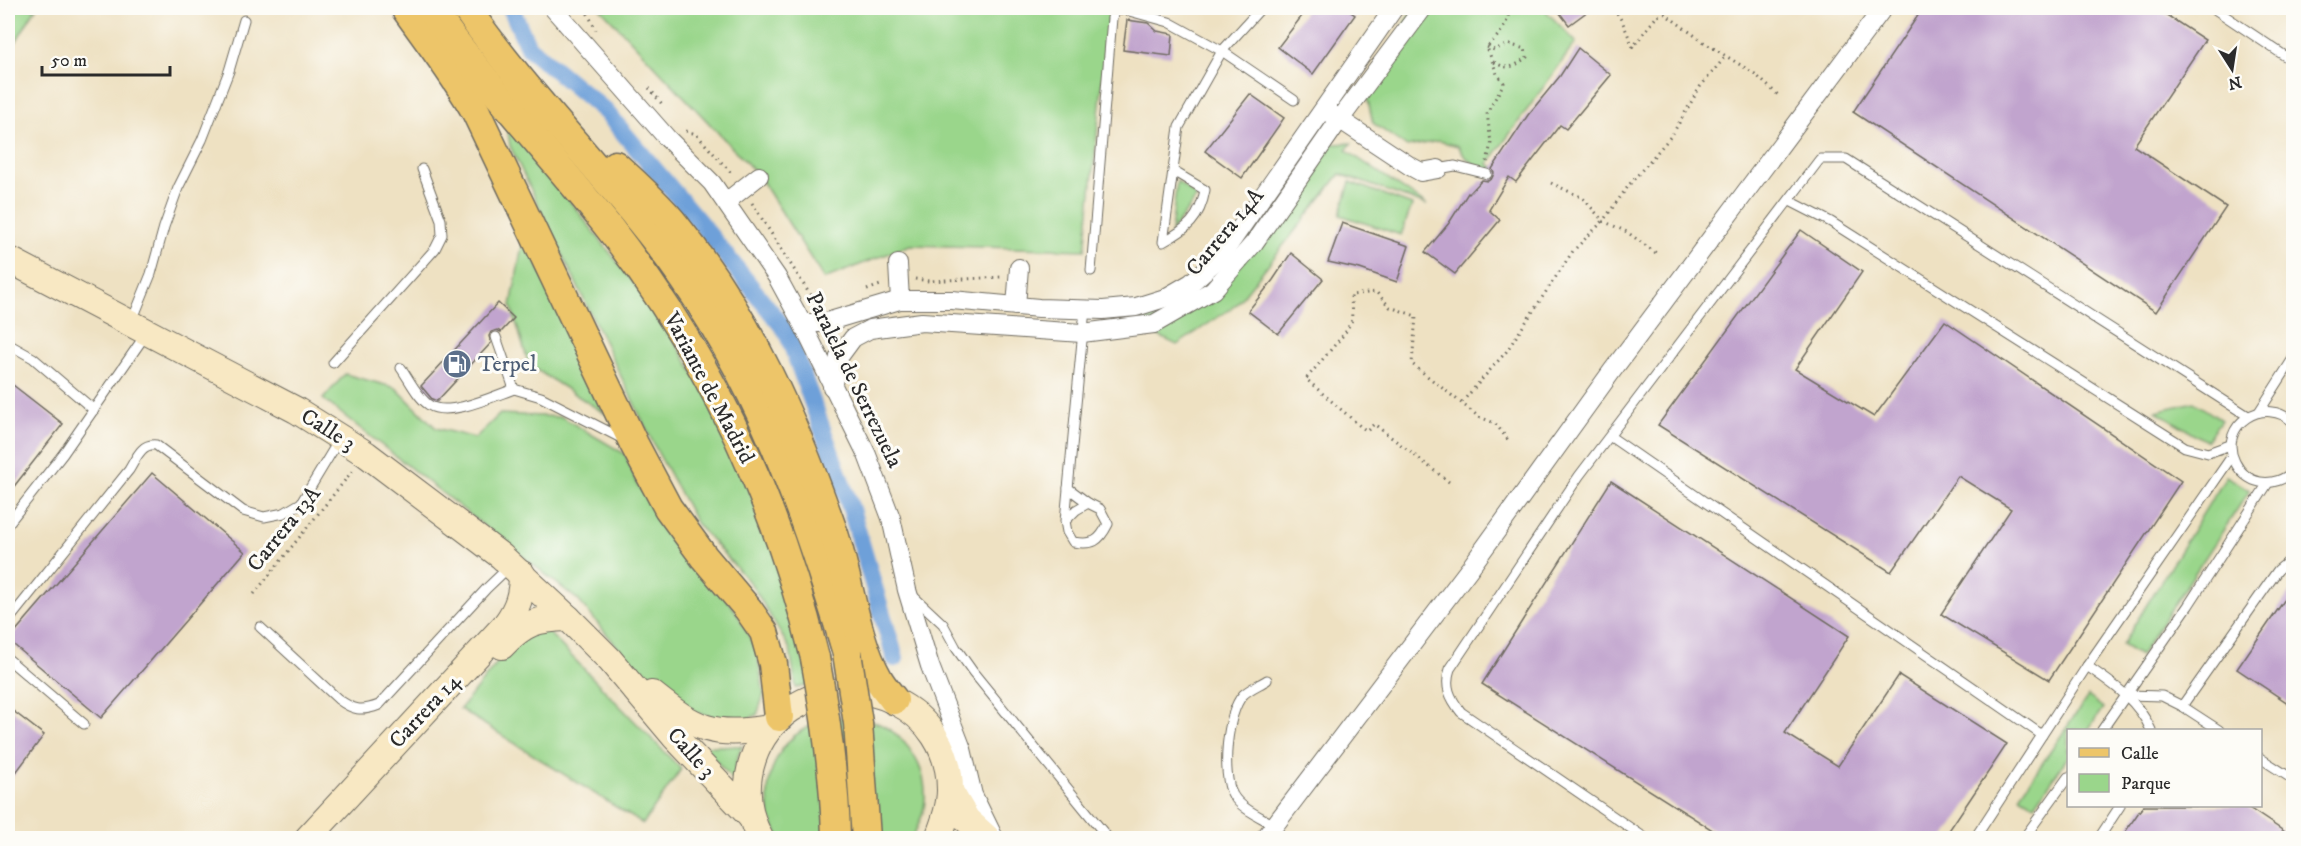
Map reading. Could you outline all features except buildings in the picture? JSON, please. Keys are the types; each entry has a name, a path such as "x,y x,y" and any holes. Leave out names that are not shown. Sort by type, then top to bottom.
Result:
{"main road":[{"path":"405,8 434,51 461,85 476,112 634,444 668,508 704,557 748,609 764,633 773,664 774,722"},
{"name":"Variante de Madrid","path":"430,8 492,89 609,228 681,328 741,441 785,548 815,658 832,771 836,838"},
{"name":"Variante de Madrid","path":"466,8 670,259 710,317 766,424 813,541 847,653 858,723 866,838"},
{"path":"552,116 608,157 675,225 736,312 766,367 791,422 840,551 866,651 878,680 894,700"},
{"name":"Calle 3","path":"8,259 296,410 366,454 517,570 568,618 610,660 755,828"},
{"name":"Carrera 14","path":"326,838 349,803 514,613 519,601 517,570"},
{"name":"Carrera 14","path":"308,838 349,803 515,632 526,624 538,620 568,618"},
{"name":"Calle 3","path":"610,660 674,711 695,724 717,732 738,733 774,722"},
{"path":"755,828 747,794 749,770 757,748 774,722 805,700 834,691 865,691 894,700 909,709 933,734 942,750 948,770 950,791 947,816 938,838"},
{"path":"950,791 967,820 987,838"}],"street":[{"name":"Paralela de Serrezuela","path":"553,8 667,138 712,183 777,277 802,324 867,455 891,518 907,590 933,675 962,750 972,795 994,838"},
{"name":"Carrera 14A","path":"802,324 823,323 900,300 952,300 1084,309 1136,307 1165,298 1191,284 1221,256 1394,8"},
{"name":"Carrera 14A","path":"832,387 838,357 853,338 870,329 922,322 1082,333 1154,324 1213,290 1254,243 1340,119 1422,8"},
{"path":"1270,832 1470,568 1612,371 1883,8"},
{"path":"1324,109 1415,169 1421,172 1438,169"},
{"path":"726,202 759,176"},
{"path":"898,271 900,300"},
{"path":"1016,306 1019,272"}],"lane":[{"path":"1173,171 1205,190 1203,204 1185,230 1163,242 1179,127 1222,51 1261,8"},
{"path":"2213,8 2294,62"},
{"path":"1091,271 1113,15 1122,9 1169,22 1222,51 1294,100"},
{"path":"8,524 94,410 139,328 164,227 178,188 202,141 229,71 244,20"},
{"path":"1645,838 1461,711 1448,692 1446,679 1450,669 1579,476 1611,437 1820,159 1846,159 2248,416"},
{"path":"1438,169 1455,166 1487,174"},
{"path":"333,363 435,249 442,235 441,220 422,169"},
{"path":"1790,201 1831,222 2185,447 2208,453 2230,445"},
{"path":"1068,488 1088,503 1100,508 1108,524 1101,537 1088,544 1073,542 1067,532 1065,521 1084,309"},
{"path":"496,337 514,389"},
{"path":"8,344 33,358 94,410"},
{"path":"2259,411 2294,357"},
{"path":"401,368 430,406 451,410 514,389 541,397 634,444"},
{"path":"2294,423 2282,414 2259,411 2248,416 2239,424 2230,445 2237,468 2246,476 2257,481 2268,483 2280,480 2294,470"},
{"path":"1611,437 2042,735"},
{"path":"8,621 129,470 143,447 150,444 156,445 243,511 264,517 284,513 301,503 340,438"},
{"path":"1975,838 2087,666 2232,456"},
{"path":"2103,729 2128,695 2268,483"},
{"path":"1065,521 1076,510 1088,503"},
{"path":"2182,706 2278,570 2294,557"},
{"path":"260,627 338,699 350,708 366,710 379,705 487,588 517,570"},
{"path":"907,590 943,624 973,672 1108,838"},
{"path":"8,659 84,724"},
{"path":"2087,666 2128,695 2146,717 2151,729"},
{"path":"1267,680 1242,696 1233,718 1227,746 1226,780 1233,797 1270,832"},
{"path":"2128,695 2162,696 2217,729"},
{"path":"2262,759 2294,780"},
{"path":"2024,838 2067,778"},
{"path":"2099,838 2119,807"}],"path":[{"path":"585,8 598,33"},
{"path":"1487,47 1500,34 1509,20 1509,8"},
{"path":"1614,8 1633,47 1657,16 1665,14 1726,57 1755,74 1778,95"},
{"path":"1487,47 1494,50 1508,44 1526,49 1527,57 1514,67 1504,68 1492,61"},
{"path":"1487,47 1497,74 1504,83 1487,112 1491,143 1487,174"},
{"path":"1461,402 1506,352 1573,251 1603,221 1629,185 1672,135 1700,87 1726,57"},
{"path":"649,88 663,104"},
{"path":"684,130 696,134 733,174 809,293 824,308"},
{"path":"1551,183 1583,198 1603,221 1627,232 1656,253"},
{"path":"861,293 898,271 929,281 1019,272"},
{"path":"1449,482 1374,424 1367,431 1360,426 1306,379 1345,333 1352,320 1351,295 1376,292 1390,307 1416,316 1412,364 1479,417 1495,423 1508,440"},
{"name":"Carrera 13A","path":"254,594 341,485"}],"green space":[{"path":"8,8 36,8 8,55"},
{"path":"600,8 1110,8 1085,250 910,245 824,279 759,176"},
{"path":"1413,8 1543,8 1576,42 1488,164 1493,167 1487,174 1465,157 1458,146 1439,141 1407,147 1373,123 1367,96"},
{"path":"506,119 661,318 714,407 776,551 810,685 796,688 790,649 752,585 697,524 657,451 510,146"},
{"path":"1319,131 1333,144 1352,143 1346,150 1427,205 1340,174 1236,305 1177,345 1132,323 1199,292 1235,257"},
{"path":"1177,181 1197,197 1171,232"},
{"path":"1350,182 1412,205 1401,235 1340,215"},
{"path":"524,235 604,413 529,365 511,306"},
{"path":"345,374 396,388 436,428 475,438 500,414 562,417 625,454 638,486 737,613 757,652 764,694 757,715 736,723 675,707 643,677 578,600 323,399"},
{"path":"2194,402 2221,420 2206,441 2156,411"},
{"path":"2226,476 2250,490 2140,656 2122,645"},
{"path":"534,630 549,633 681,769 643,824 460,709 518,637"},
{"path":"2088,696 2103,708 2089,729 2067,729 2067,758 2035,805 2020,796"},
{"path":"845,717 880,724 900,738 915,758 924,782 925,800 912,838 781,838 769,811 769,781 773,766 789,741 801,731 822,722"},
{"path":"703,746 742,746 736,762 734,781"}],"waterway":[{"path":"511,8 528,47 605,111 699,222 787,332 851,509 895,658"}],"place":[{"name":"Terpel","path":"457,364"}]}
